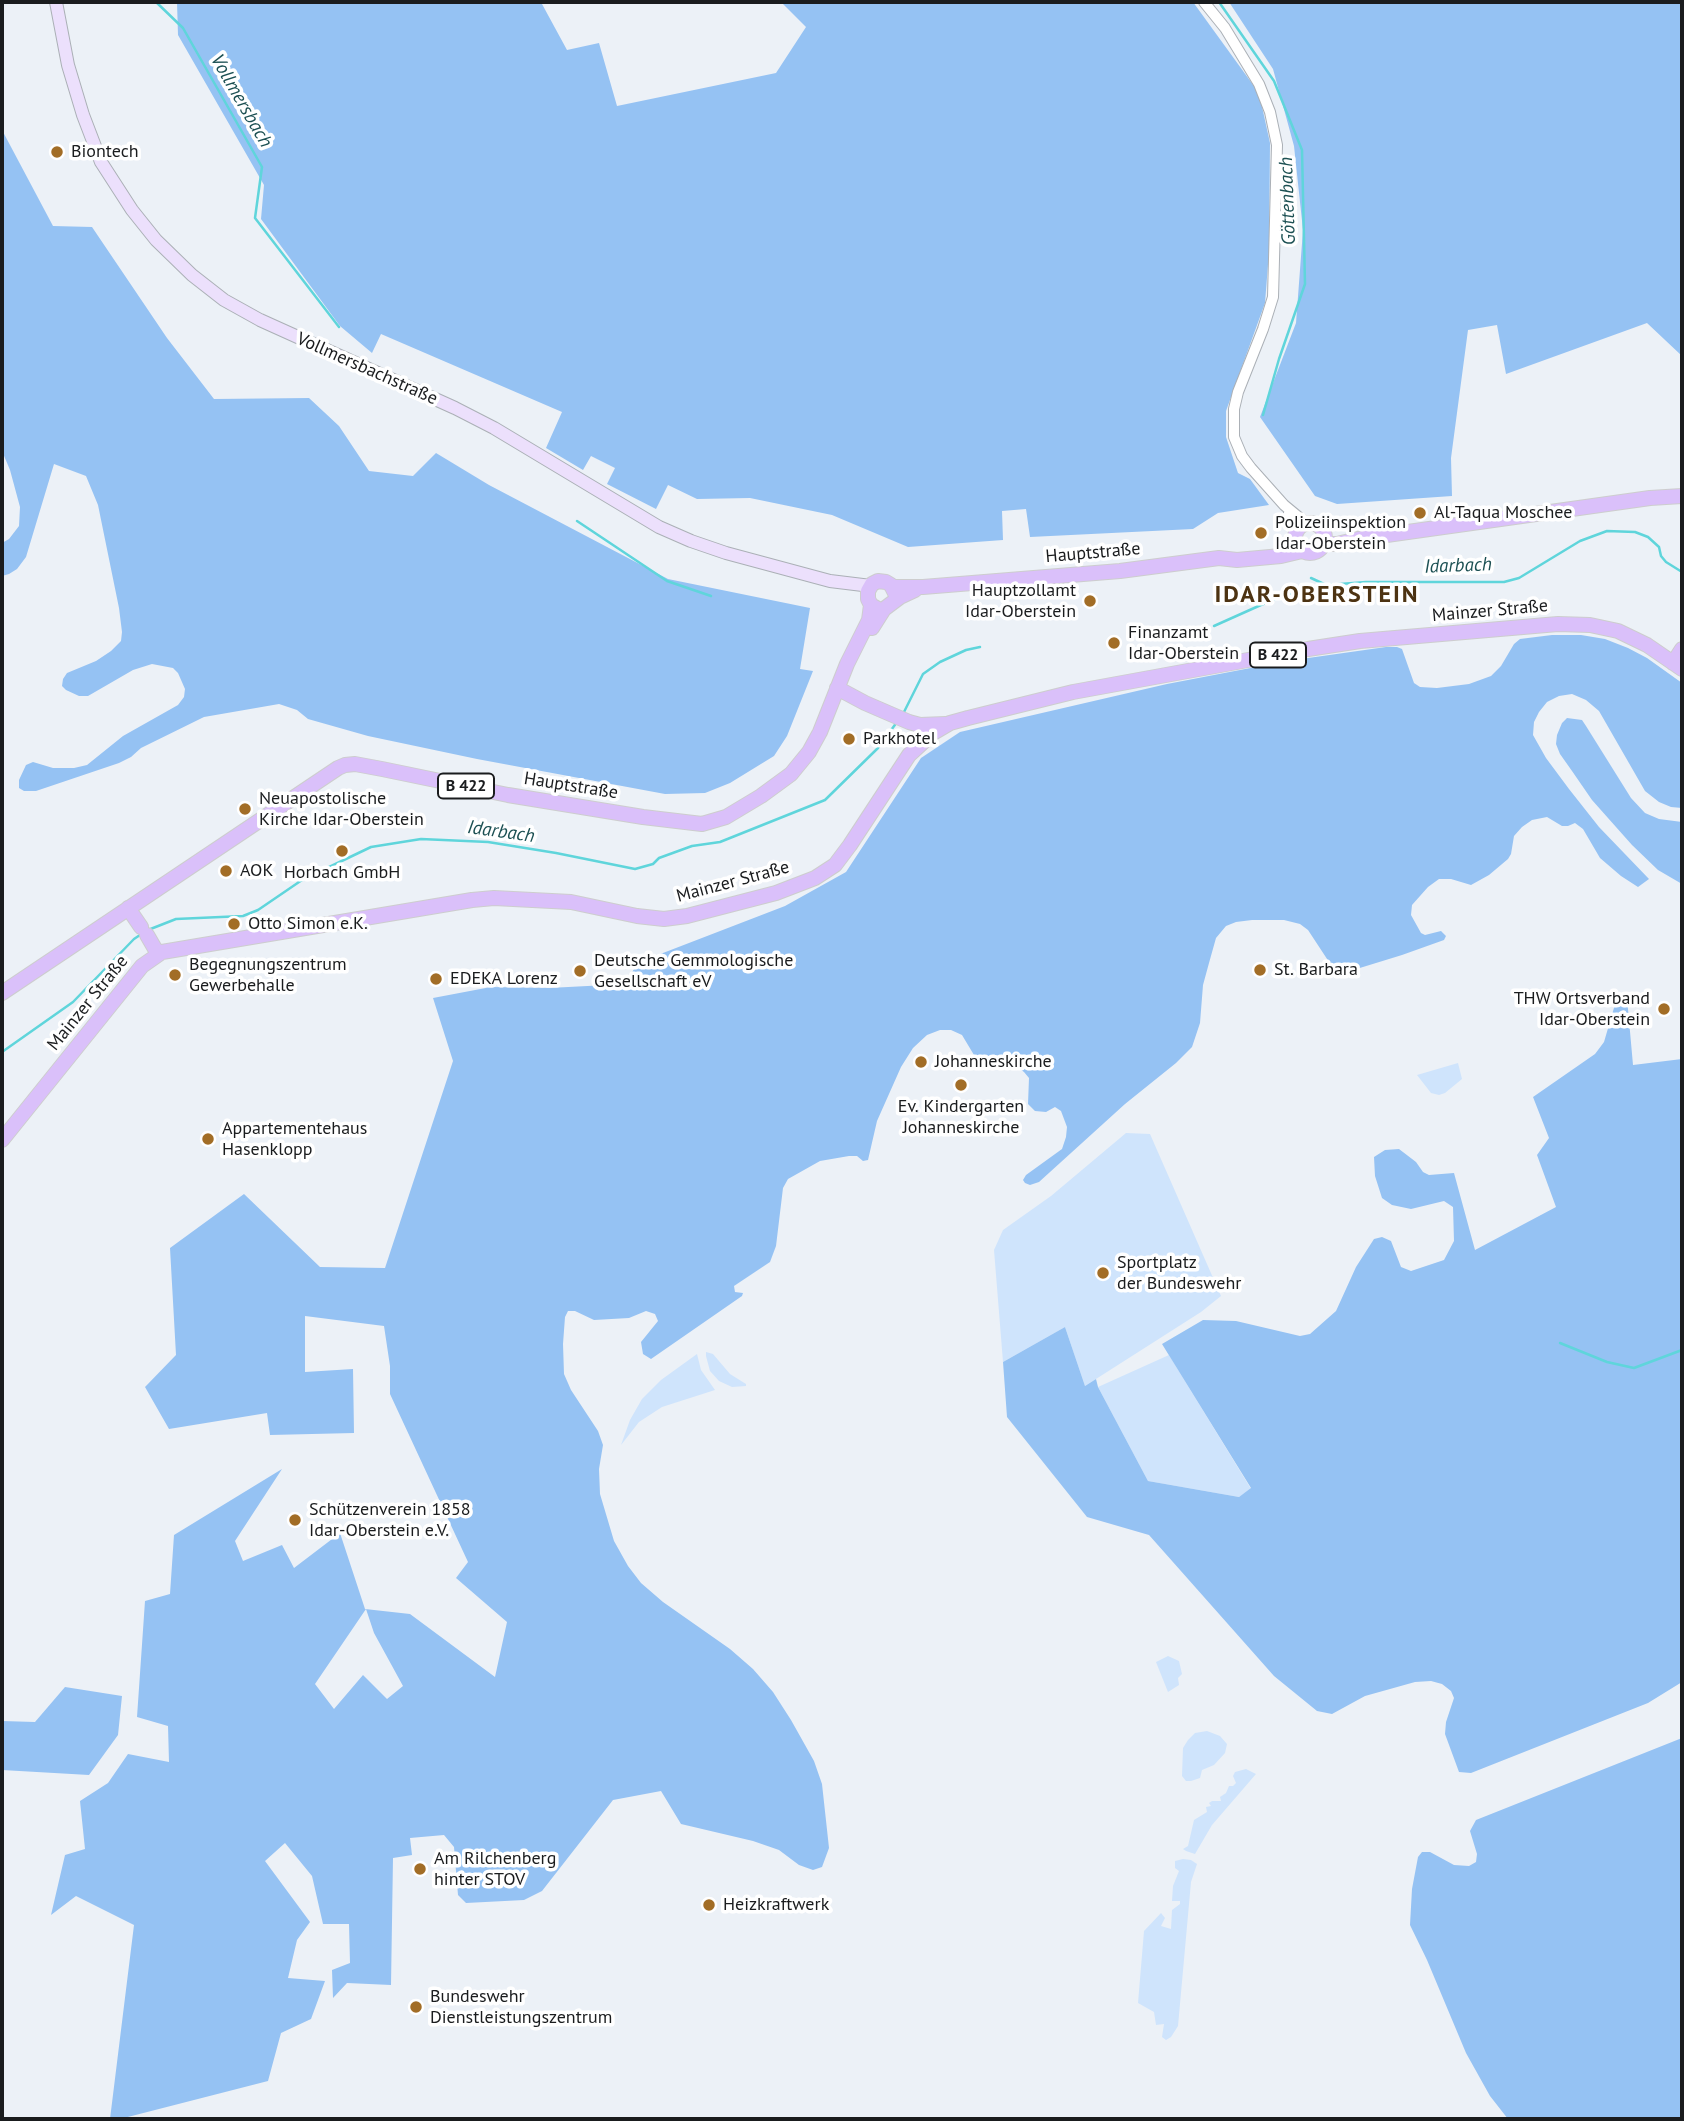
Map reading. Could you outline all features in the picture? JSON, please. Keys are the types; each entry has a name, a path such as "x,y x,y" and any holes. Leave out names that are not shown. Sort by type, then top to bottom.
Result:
{"main road":[{"name":"Vollmersbachstraße","path":"56,2 68,65 101,162 132,210 156,240 192,275 224,300 270,326 494,428 659,527 715,550 830,581 880,598"},
{"path":"1682,496 1682,512"},
{"name":"B 422","path":"1300,537 1309,553 1316,552 1323,538 1338,544 1358,539 1682,496"},
{"path":"1300,537 1317,525 1323,538"},
{"name":"Hauptstraße","path":"2,993 345,765 355,764 508,795 642,817 702,824 716,821 761,796 796,768 815,742 859,642 873,627 880,598 900,597 923,587 1119,571 1219,558 1237,560 1265,557 1287,547 1300,537"},
{"name":"Mainzer Straße","path":"2,1140 142,966 158,954 172,949 494,898 571,902 664,919 743,902 796,886 835,865 909,755 933,733 950,723 1073,692 1307,649 1515,627 1571,623 1611,629 1638,640 1679,665"},
{"path":"1679,665 1682,649"},
{"name":"B 422","path":"838,688 899,718 920,725 950,723"},
{"name":"B 422","path":"909,755 920,725"},
{"path":"128,908 158,954"}],"street":[{"path":"1204,2 1225,28 1259,84 1275,129 1277,145 1273,297 1238,392 1233,424 1234,437 1242,456 1284,505 1300,537"}],"shaded area":[{"path":"177,2 560,2 542,4 567,50 599,43 617,106 776,73 806,27 781,2 1193,2 1259,93 1270,143 1269,252 1265,303 1226,411 1226,437 1238,473 1250,479 1269,505 1218,513 1193,529 1030,537 1026,509 1002,511 1003,540 908,547 832,515 750,498 697,499 668,485 656,509 607,484 615,468 591,456 583,470 546,448 562,412 381,334 372,353 340,326 261,219 264,185 178,35"},
{"path":"1229,2 1682,2 1682,356 1647,323 1506,374 1497,325 1468,330 1451,458 1452,496 1337,504 1315,496 1260,417 1296,323 1303,230 1294,146 1273,69"},
{"path":"2,130 53,226 92,227 167,338 214,399 309,398 339,426 369,471 413,476 436,453 489,485 668,579 810,608 800,669 813,671 787,736 774,756 730,783 705,793 665,794 368,736 308,719 297,710 279,704 204,717 141,748 119,763 36,791 19,788 19,780 26,765 33,762 53,768 74,768 87,765 123,736 178,705 184,697 185,689 173,668 152,664 133,670 88,696 79,696 62,686 67,673 96,661 121,641 119,608 98,505 86,476 54,464 26,557 17,569 2,576 2,543 9,539 19,526 20,507 2,451"},
{"path":"1552,635 1581,635 1605,639 1647,658 1682,683 1682,808 1659,802 1645,791 1599,711 1586,700 1572,694 1559,696 1547,702 1534,722 1533,735 1546,758 1599,827 1649,879 1638,887 1600,858 1583,829 1575,823 1562,826 1547,817 1532,820 1522,827 1514,836 1508,859 1489,875 1471,885 1451,879 1439,879 1428,887 1412,905 1411,915 1421,933 1425,935 1441,931 1446,936 1444,940 1402,955 1350,971 1341,970 1331,965 1308,930 1300,924 1284,920 1252,920 1226,926 1216,938 1203,985 1200,1023 1192,1047 1039,1182 1030,1185 1023,1180 1026,1175 1062,1149 1067,1127 1061,1111 1055,1107 1046,1112 1035,1111 1028,1104 1029,1078 1024,1072 1016,1066 1001,1067 977,1060 962,1035 951,1030 940,1030 927,1035 913,1048 901,1067 877,1121 868,1160 849,1156 820,1161 788,1179 783,1188 776,1246 770,1262 734,1286 735,1292 743,1293 742,1296 651,1359 643,1354 641,1342 658,1321 655,1314 646,1311 629,1318 594,1320 575,1311 568,1311 563,1344 564,1374 571,1390 598,1431 603,1445 599,1469 600,1494 614,1541 641,1583 753,1669 773,1692 791,1720 814,1761 822,1784 829,1848 822,1867 813,1870 799,1865 779,1850 681,1824 661,1791 613,1800 542,1891 524,1900 466,1903 458,1895 454,1847 444,1835 410,1838 412,1855 393,1858 391,1985 347,1983 333,1998 332,1970 350,1963 349,1924 323,1924 312,1876 285,1843 265,1861 310,1922 297,1940 288,1978 325,1981 311,2019 281,2033 268,2081 120,2119 110,2119 134,1925 76,1896 51,1915 65,1855 85,1849 80,1801 108,1783 128,1754 169,1762 168,1726 137,1717 145,1601 170,1594 174,1535 282,1469 235,1541 243,1561 282,1545 294,1568 340,1533 365,1609 366,1609 410,1614 495,1677 507,1622 456,1578 468,1562 390,1394 390,1366 384,1326 305,1316 305,1372 353,1369 354,1433 270,1435 267,1413 169,1429 145,1387 176,1355 170,1248 244,1194 320,1267 385,1268 453,1061 433,998 491,987 549,988 626,984 637,963 785,906 846,872 921,758 960,732 1167,684 1287,661 1386,647 1402,649 1414,683 1420,687 1469,684 1491,676 1501,666 1520,639","holes":["366,1609 374,1633 403,1686 387,1699 363,1675 334,1709 315,1684"]},
{"path":"1567,718 1582,720 1631,798 1645,813 1659,819 1682,822 1682,884 1658,870 1632,845 1592,800 1560,754 1556,744 1557,735"},
{"path":"1621,997 1627,998 1633,1065 1682,1059 1682,1682 1648,1703 1471,1773 1459,1772 1445,1734 1454,1698 1451,1691 1442,1684 1431,1681 1415,1682 1365,1696 1332,1714 1317,1711 1274,1676 1149,1535 1087,1517 1007,1417 1003,1362 1065,1327 1085,1386 1096,1379 1148,1481 1239,1497 1251,1488 1162,1344 1203,1320 1236,1321 1300,1336 1310,1334 1336,1311 1356,1267 1374,1239 1382,1237 1391,1241 1401,1267 1411,1271 1444,1260 1454,1241 1453,1207 1444,1201 1411,1209 1392,1205 1382,1198 1375,1176 1374,1157 1385,1150 1399,1149 1429,1175 1454,1173 1475,1250 1556,1207 1537,1155 1549,1138 1533,1097 1595,1054 1604,1042 1616,1001"},
{"path":"1458,1063 1462,1079 1439,1095 1431,1093 1417,1075"},
{"name":"Sportplatz der Bundeswehr","path":"1126,1133 1150,1134 1221,1296 1201,1312 1085,1386 1065,1327 1003,1362 994,1250 1003,1230 1051,1196"},
{"path":"706,1352 713,1354 730,1374 746,1386 732,1387 719,1381 710,1371"},
{"path":"697,1354 701,1370 715,1390 662,1407 639,1422 621,1445 630,1420 642,1399 661,1380"},
{"path":"1169,1355 1251,1489 1239,1497 1148,1481 1098,1387"},
{"path":"1168,1656 1179,1661 1182,1674 1178,1678 1179,1685 1168,1692 1156,1662"},
{"path":"65,1687 122,1696 118,1735 89,1775 2,1770 2,1721 35,1722"},
{"path":"1207,1731 1220,1736 1227,1744 1225,1753 1214,1765 1202,1770 1200,1778 1186,1781 1182,1776 1183,1748 1195,1733"},
{"path":"1682,1738 1682,2119 1508,2119 1490,2096 1466,2053 1410,1925 1412,1889 1418,1857 1422,1852 1430,1852 1454,1865 1469,1866 1476,1862 1477,1854 1470,1831 1476,1820"},
{"path":"1246,1769 1256,1774 1212,1825 1195,1854 1183,1849 1188,1846 1194,1820 1207,1812 1206,1807 1211,1806 1209,1803 1221,1801 1220,1797 1226,1793 1229,1786 1236,1783 1233,1776 1235,1772"},
{"path":"1183,1859 1197,1864 1191,1882 1178,2026 1166,2040 1162,2037 1164,2024 1156,2025 1154,2012 1138,2003 1144,1931 1161,1913 1165,1918 1161,1926 1171,1929 1172,1910 1180,1904 1180,1901 1172,1901 1173,1886 1179,1871 1175,1868 1175,1861"}],"waterway":[{"name":"Vollmersbach","path":"156,2 183,28 262,167 255,218 339,327"},
{"name":"Göttenbach","path":"1219,2 1274,81 1302,150 1305,284 1263,415"},
{"name":"Vollmersbach","path":"577,521 667,581 711,596"},
{"name":"Idarbach","path":"1214,626 1281,596 1327,585 1366,582 1504,582 1519,578 1580,541 1607,531 1635,532 1648,537 1659,547 1666,562 1682,572"},
{"name":"Göttenbach","path":"1311,578 1324,584"},
{"name":"Idarbach","path":"903,714 923,674 940,662 966,650 980,647"},
{"name":"Idarbach","path":"148,930 176,919 243,916 258,910 302,880 371,847 421,839 488,842 635,869 692,846 720,842 825,800 878,748 897,722"},
{"name":"Idarbach","path":"2,1052 73,1002 143,933"},
{"path":"1560,1343 1607,1362 1634,1368 1682,1350"}],"place":[{"name":"Biontech","path":"57,152"},
{"name":"Al-Taqua Moschee","path":"1420,513"},
{"name":"Polizeiinspektion Idar-Oberstein","path":"1261,533"},
{"name":"Hauptzollamt Idar-Oberstein","path":"1090,601"},
{"name":"Finanzamt Idar-Oberstein","path":"1114,643"},
{"name":"Parkhotel","path":"849,739"},
{"name":"Neuapostolische Kirche Idar-Oberstein","path":"245,809"},
{"name":"Horbach GmbH","path":"342,851"},
{"name":"AOK","path":"226,871"},
{"name":"Otto Simon e.K.","path":"234,924"},
{"name":"St. Barbara","path":"1260,970"},
{"name":"Deutsche Gemmologische Gesellschaft eV","path":"580,971"},
{"name":"Begegnungszentrum Gewerbehalle","path":"175,975"},
{"name":"EDEKA Lorenz","path":"436,979"},
{"name":"THW Ortsverband Idar-Oberstein","path":"1664,1009"},
{"name":"Johanneskirche","path":"921,1062"},
{"name":"Ev. Kindergarten Johanneskirche","path":"961,1085"},
{"name":"Appartementehaus Hasenklopp","path":"208,1139"},
{"name":"Sportplatz der Bundeswehr","path":"1103,1273"},
{"name":"Schützenverein 1858 Idar-Oberstein e.V.","path":"295,1520"},
{"name":"Am Rilchenberg hinter STOV","path":"420,1869"},
{"name":"Heizkraftwerk","path":"709,1905"},
{"name":"Bundeswehr Dienstleistungszentrum","path":"416,2007"}],"district":[{"name":"IDAR-OBERSTEIN","path":"1317,595"}]}
